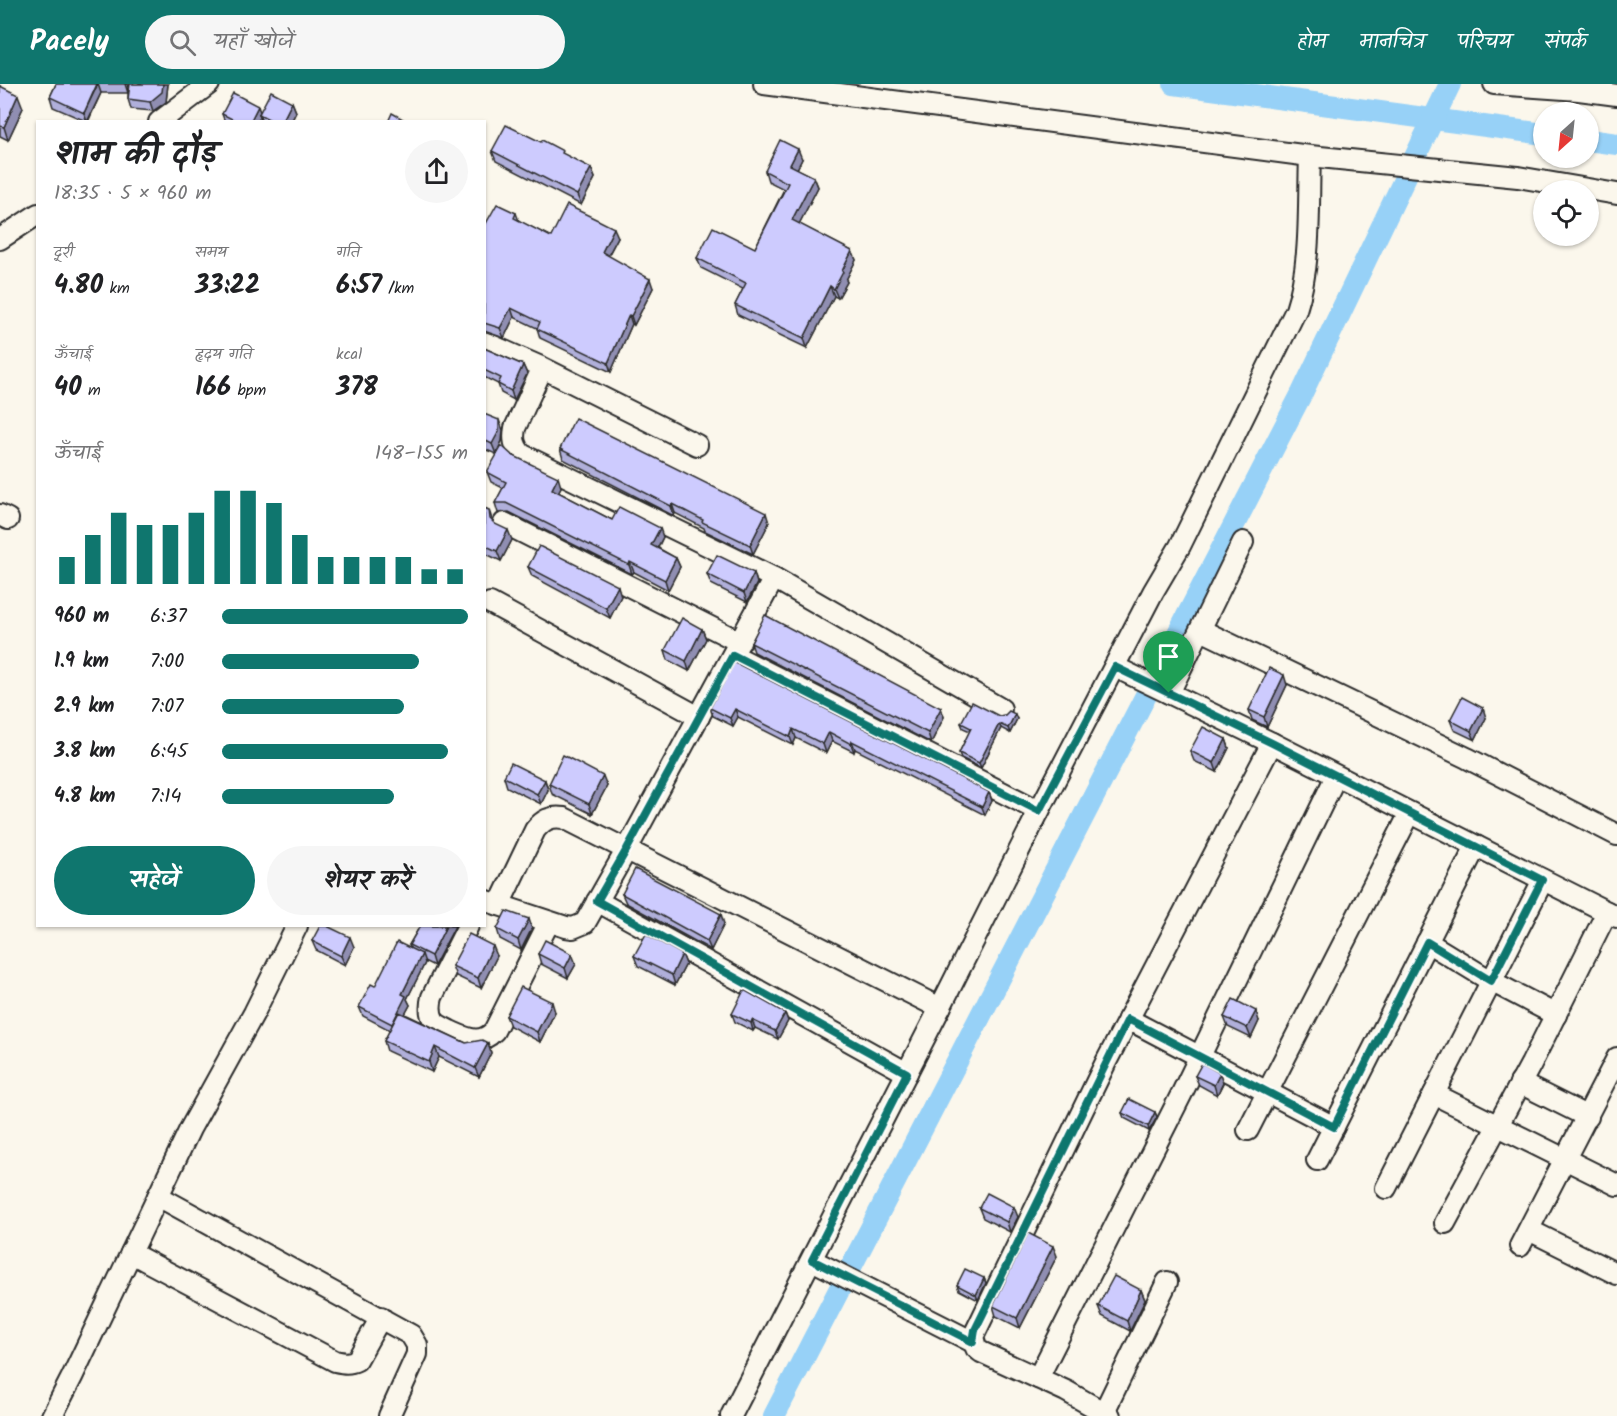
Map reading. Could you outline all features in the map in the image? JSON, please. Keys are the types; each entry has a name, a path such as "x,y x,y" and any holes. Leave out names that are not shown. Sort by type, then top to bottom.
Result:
{"street":[{"path":"178,107 185,84"},
{"path":"162,120 209,84"},
{"path":"764,84 1310,156 1518,177 1617,194"},
{"path":"1498,85 1617,95"},
{"path":"731,1416 1039,811 1180,546 1296,310 1302,292 1307,252 1310,156"},
{"path":"0,239 36,215"},
{"path":"486,343 697,445"},
{"path":"542,369 515,428 513,439 515,447 521,454 774,578 1001,710"},
{"path":"504,523 1039,811"},
{"path":"1163,690 1201,630 1244,542"},
{"path":"774,578 627,849 585,923 580,926 566,927 492,902 543,820 554,817 564,818 627,849 940,1008"},
{"path":"490,603 699,717"},
{"path":"1201,630 1467,758 1617,835"},
{"path":"1115,667 1272,743 1612,915 1445,1223"},
{"path":"1167,1282 1106,1415 1038,1378 981,1352 973,1342 975,1330 1128,1019 1272,743"},
{"path":"1038,1378 1200,1056 1336,776"},
{"path":"1248,1130 1410,813"},
{"path":"1317,1160 1476,846"},
{"path":"1386,1188 1542,880"},
{"path":"597,901 907,1073"},
{"path":"467,927 430,1005 433,1019 437,1024 467,1039 478,1040 488,1038 494,1031 549,921"},
{"path":"52,1416 190,1129 254,1013 297,927"},
{"path":"1427,942 1491,981 1556,1015"},
{"path":"1128,1019 1334,1127"},
{"path":"1617,1058 1525,1238 1617,1274"},
{"path":"1520,1083 1588,1117"},
{"path":"1434,1094 1617,1185"},
{"path":"158,1196 411,1335 417,1345 413,1364 388,1416"},
{"path":"131,1253 344,1363 357,1360 381,1317"},
{"path":"812,1260 973,1342"}],"building":[{"path":"56,84 97,84 84,113 50,97"},
{"path":"130,84 163,84 162,92 150,102 128,99"},
{"path":"0,86 18,95 4,127 0,126"},
{"path":"271,91 292,102 283,120 270,120 259,114"},
{"path":"233,93 258,106 251,120 234,120 222,114"},
{"path":"392,113 404,120 389,120"},
{"path":"506,125 541,142 542,140 591,168 577,195 492,151"},
{"path":"780,140 798,149 790,165 814,177 792,220 852,251 834,289 830,286 804,338 735,305 746,283 697,258 713,227 755,248 788,183 765,171"},
{"path":"497,204 516,213 514,218 551,237 567,205 614,228 602,252 650,279 631,316 629,315 608,363 537,329 540,322 511,308 500,328 486,324 486,223"},
{"path":"486,349 523,365 511,391 498,384 501,378 486,371"},
{"path":"486,415 499,420 499,431 492,444 486,441"},
{"path":"575,418 766,513 750,545 560,449"},
{"path":"502,446 512,455 558,477 552,489 612,520 619,507 660,528 651,545 676,558 665,580 630,562 629,565 506,503 495,503 506,482 487,472"},
{"path":"486,509 489,510 490,519 495,524 508,530 497,551 486,546"},
{"path":"539,546 618,586 606,608 528,567"},
{"path":"717,555 754,573 744,593 707,574"},
{"path":"765,615 941,708 928,733 751,643"},
{"path":"682,618 702,629 686,661 665,650"},
{"path":"734,662 989,792 982,807 852,741 851,744 829,732 823,744 793,729 790,737 735,709 730,718 710,708"},
{"path":"1269,668 1284,675 1264,717 1249,710"},
{"path":"1462,697 1483,708 1471,731 1450,720"},
{"path":"972,702 999,716 1009,711 1015,714 1008,728 999,724 979,763 959,753 971,728 961,723"},
{"path":"1203,727 1226,739 1214,763 1190,751"},
{"path":"563,755 603,776 589,804 549,784"},
{"path":"511,763 545,780 537,794 504,777"},
{"path":"635,869 721,914 707,941 622,894"},
{"path":"506,911 529,919 518,940 497,929"},
{"path":"319,927 329,927 350,937 341,956 312,941"},
{"path":"419,927 446,927 431,956 409,945"},
{"path":"469,934 493,946 478,978 452,966"},
{"path":"646,934 682,954 672,975 634,956"},
{"path":"545,940 572,954 565,968 538,954"},
{"path":"397,942 422,954 402,994 406,996 392,1024 359,1007 371,984 375,986"},
{"path":"521,987 552,1002 537,1032 506,1016"},
{"path":"744,990 785,1013 775,1031 732,1014"},
{"path":"1233,999 1256,1011 1247,1028 1224,1017"},
{"path":"399,1012 466,1043 482,1040 488,1043 475,1068 435,1047 429,1062 384,1041"},
{"path":"1202,1063 1220,1073 1214,1085 1195,1076"},
{"path":"1129,1099 1155,1112 1148,1126 1122,1113"},
{"path":"987,1193 1014,1207 1007,1222 979,1208"},
{"path":"1028,1233 1053,1246 1017,1318 993,1306"},
{"path":"965,1269 984,1278 976,1295 957,1285"},
{"path":"1114,1276 1141,1290 1127,1321 1098,1306"}],"waterway":[{"path":"1174,84 1533,133"},
{"path":"774,1416 1302,393 1450,84"},
{"path":"1599,142 1617,144"}],"route":[{"path":"733,655 1039,811 1115,667 1169,693 1542,880 1491,981 1427,942 1334,1127 1128,1019 975,1330 973,1342 812,1260 907,1073 597,901 733,655"}]}
